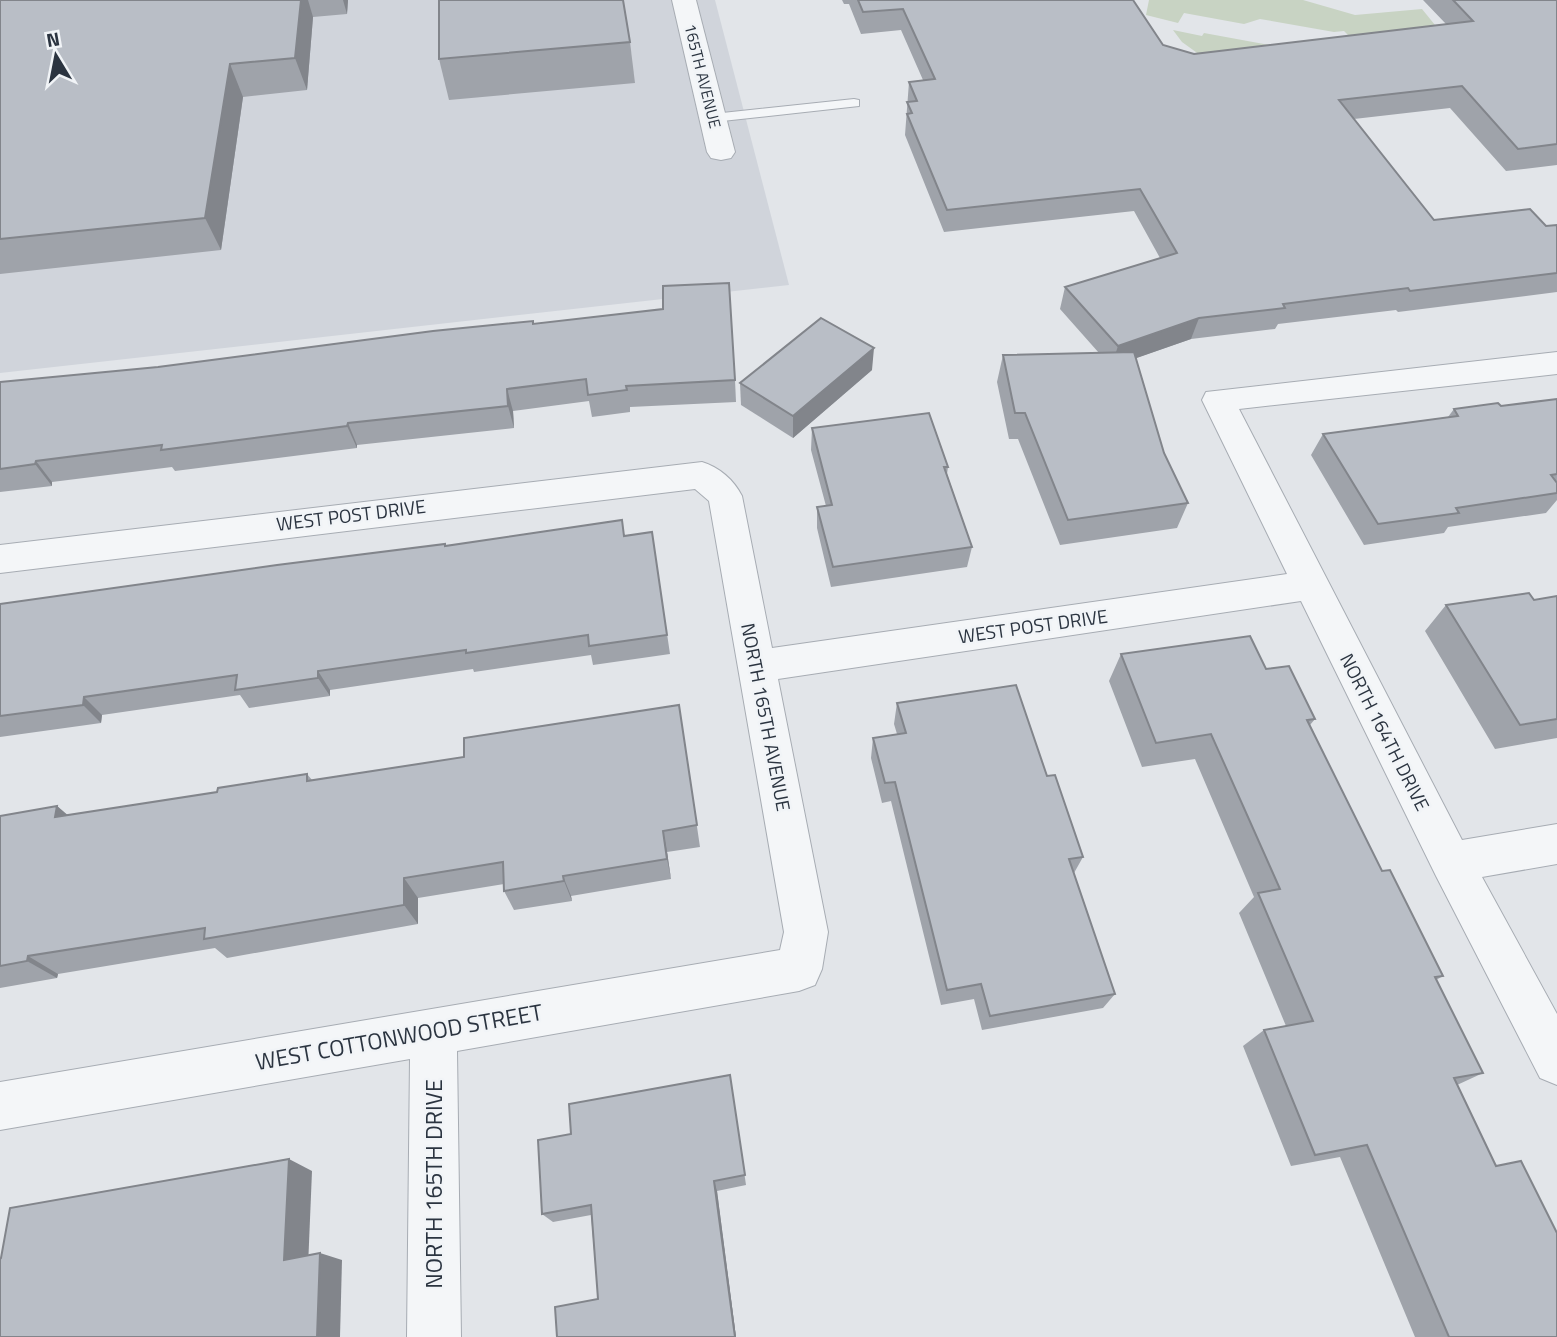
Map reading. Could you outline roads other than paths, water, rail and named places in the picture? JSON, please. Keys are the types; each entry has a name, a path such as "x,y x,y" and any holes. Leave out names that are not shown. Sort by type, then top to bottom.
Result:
{"street":[{"name":"165TH AVENUE","path":"684,0 721,152"},
{"name":"NORTH 164TH DRIVE","path":"1557,363 1218,400 1451,862 1557,1061"},
{"name":"WEST POST DRIVE","path":"0,559 702,475"},
{"name":"NORTH 165TH AVENUE","path":"702,475 725,496 806,932 799,969"},
{"name":"WEST POST DRIVE","path":"757,666 1310,585"},
{"path":"1451,862 1557,844"},
{"name":"WEST COTTONWOOD STREET","path":"0,1106 799,969"},
{"name":"NORTH 165TH DRIVE","path":"434,1031 434,1337"}],"lane":[{"path":"713,118 854,103"}]}
